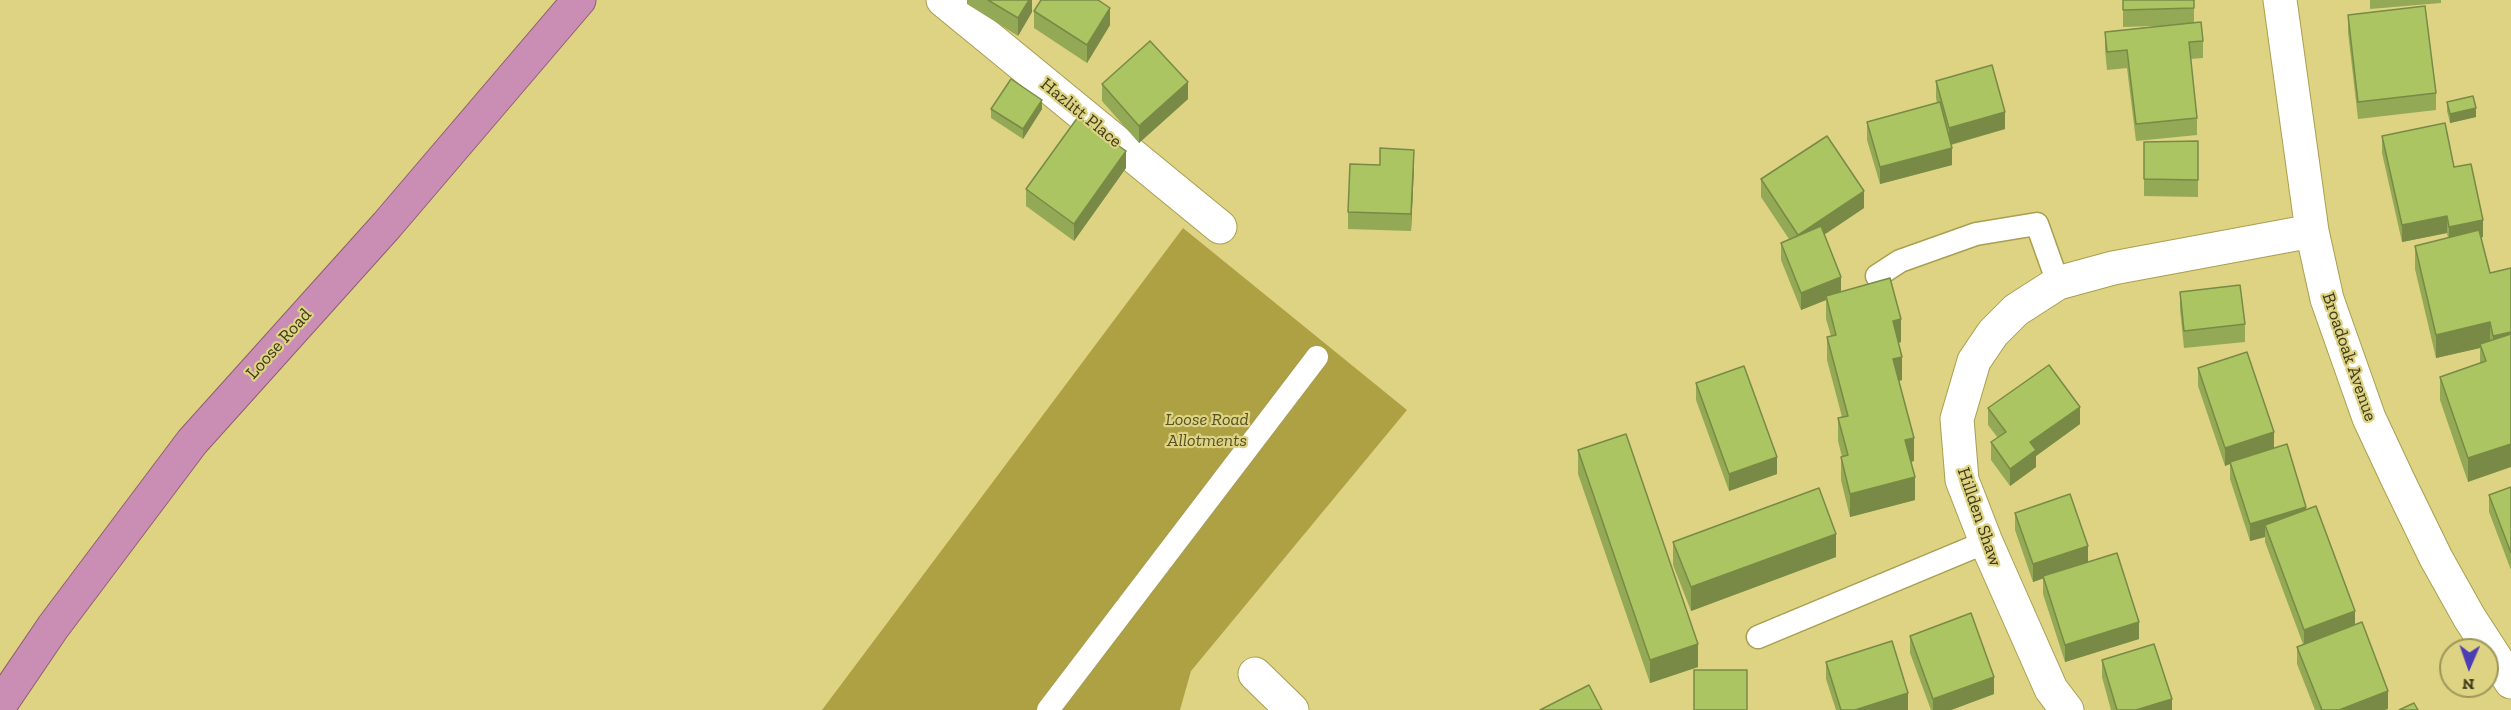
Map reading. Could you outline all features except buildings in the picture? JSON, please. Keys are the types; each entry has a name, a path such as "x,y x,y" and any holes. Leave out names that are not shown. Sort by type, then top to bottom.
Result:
{"highway":[{"name":"Loose Road","path":"0,705 53,627 192,442 387,225 579,0"}],"street":[{"name":"Hazlitt Place","path":"943,0 1220,227"},
{"name":"Broadoak Avenue","path":"2280,0 2312,231 2327,299 2369,418 2436,558 2469,617 2511,681"},
{"name":"Hillden Shaw","path":"2067,710 2051,689 1986,542 1962,480 1957,419 1964,388 1974,361 1993,333 2016,310 2058,283 2113,268 2312,231"},
{"path":"1255,674 1292,710"}],"lane":[{"path":"1877,276 1900,261 1976,234 2037,224 2058,283"},
{"path":"1048,710 1317,357"},
{"path":"1758,637 1986,542"}],"green space":[{"name":"Loose Road Allotments","path":"1183,228 1407,410 1191,671 1180,710 822,710"}]}
